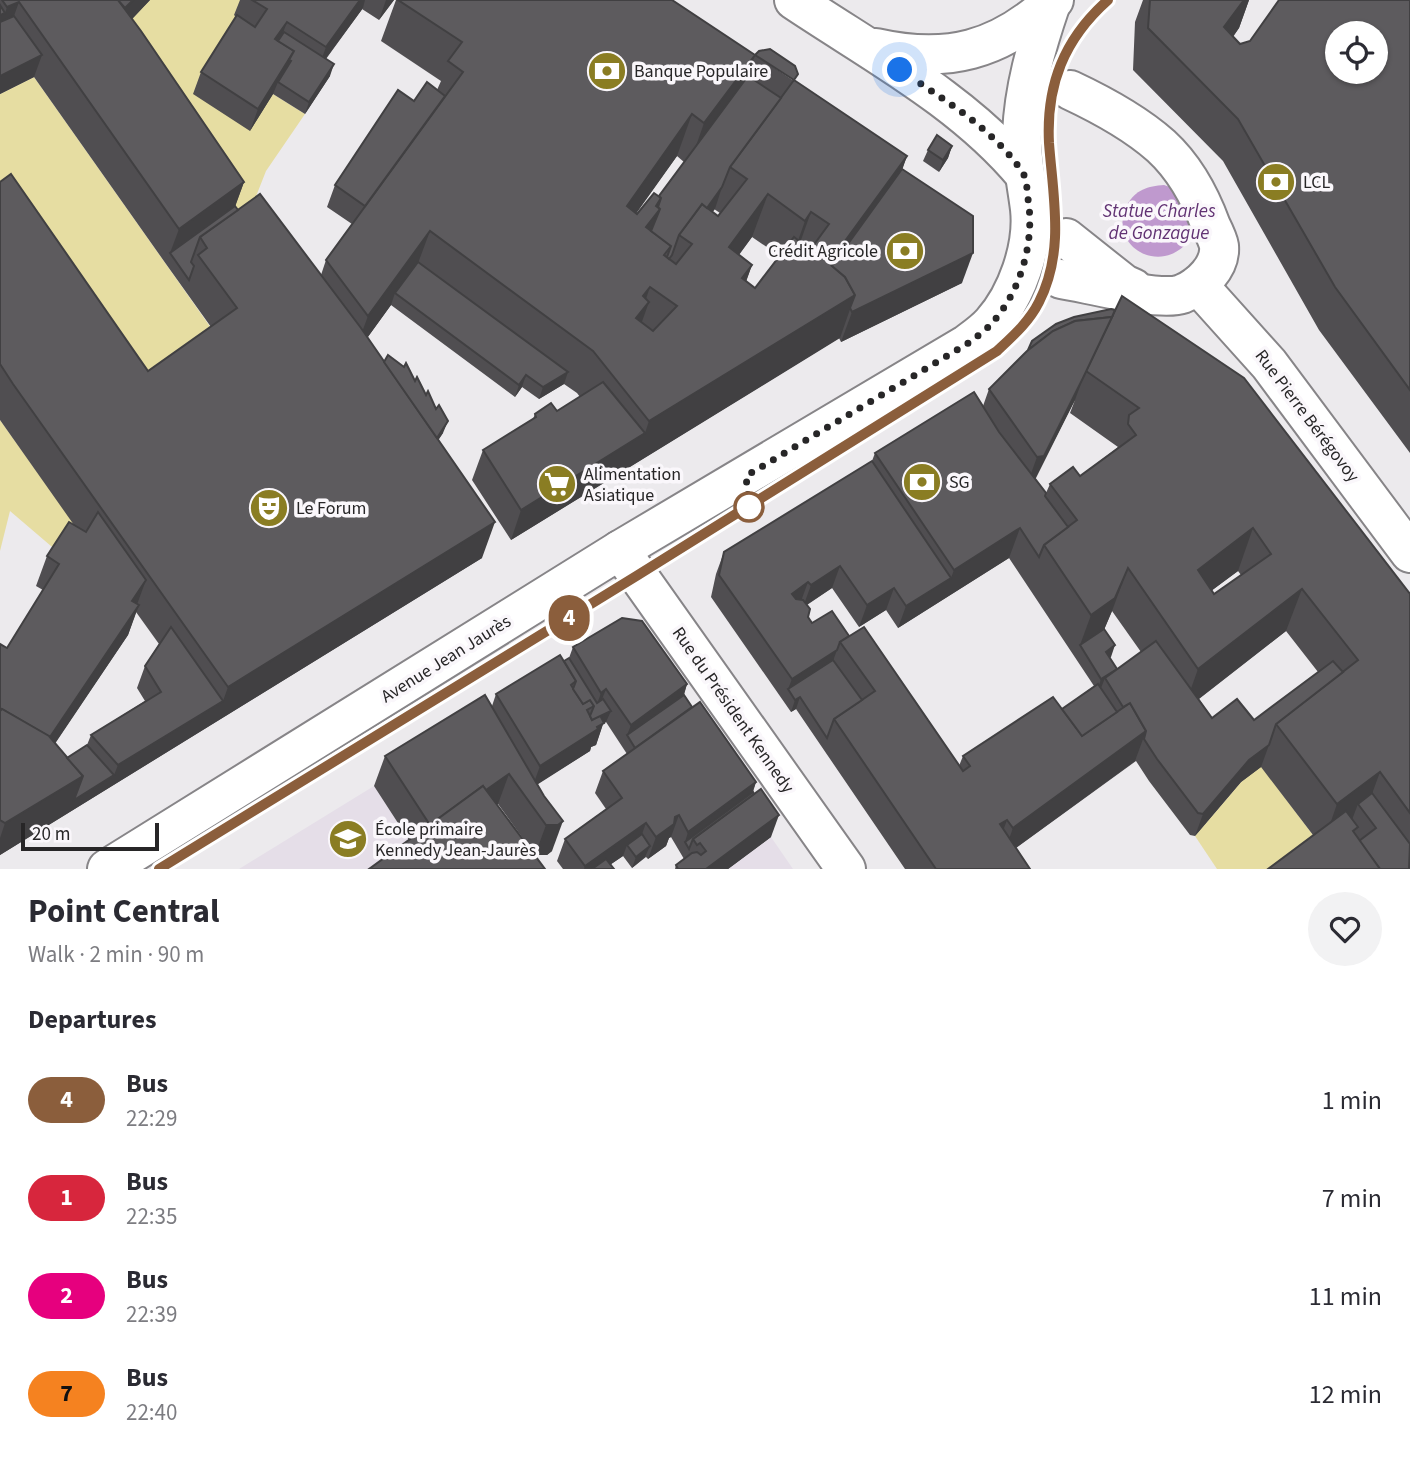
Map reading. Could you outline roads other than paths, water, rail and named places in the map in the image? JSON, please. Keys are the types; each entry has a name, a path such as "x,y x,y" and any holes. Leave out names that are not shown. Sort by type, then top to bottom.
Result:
{"street":[{"path":"794,0 978,126 1004,150 1025,175"},
{"path":"860,44 918,55 964,52 985,46 1003,36 1052,2"},
{"name":"Avenue Jean Jaurès","path":"107,869 620,550 967,344 992,323 1020,272 1030,232 1022,138 1026,84 1052,2"},
{"path":"1060,279 1162,296 1181,294 1198,285 1212,271 1219,248 1203,205 1184,171 1162,147 1135,125 1070,90"},
{"path":"1066,238 1124,284 1141,292"},
{"name":"Rue Pierre Bérégovoy","path":"1198,285 1269,364 1410,553"},
{"name":"Rue du Président Kennedy","path":"620,550 846,869"}],"water":[{"name":"Statue Charles de Gonzague","path":"1164,185 1176,189 1194,232 1183,247 1170,255 1156,257 1132,246 1125,235 1123,221 1127,205 1138,192"}],"place":[{"name":"Banque Populaire","path":"607,71"},
{"name":"LCL","path":"1276,182"},
{"name":"Crédit Agricole","path":"905,251"},
{"name":"SG","path":"922,482"},
{"name":"Alimentation Asiatique","path":"557,484"},
{"name":"Le Forum","path":"269,508"},
{"name":"École primaire Kennedy Jean-Jaurès","path":"348,839"}]}
